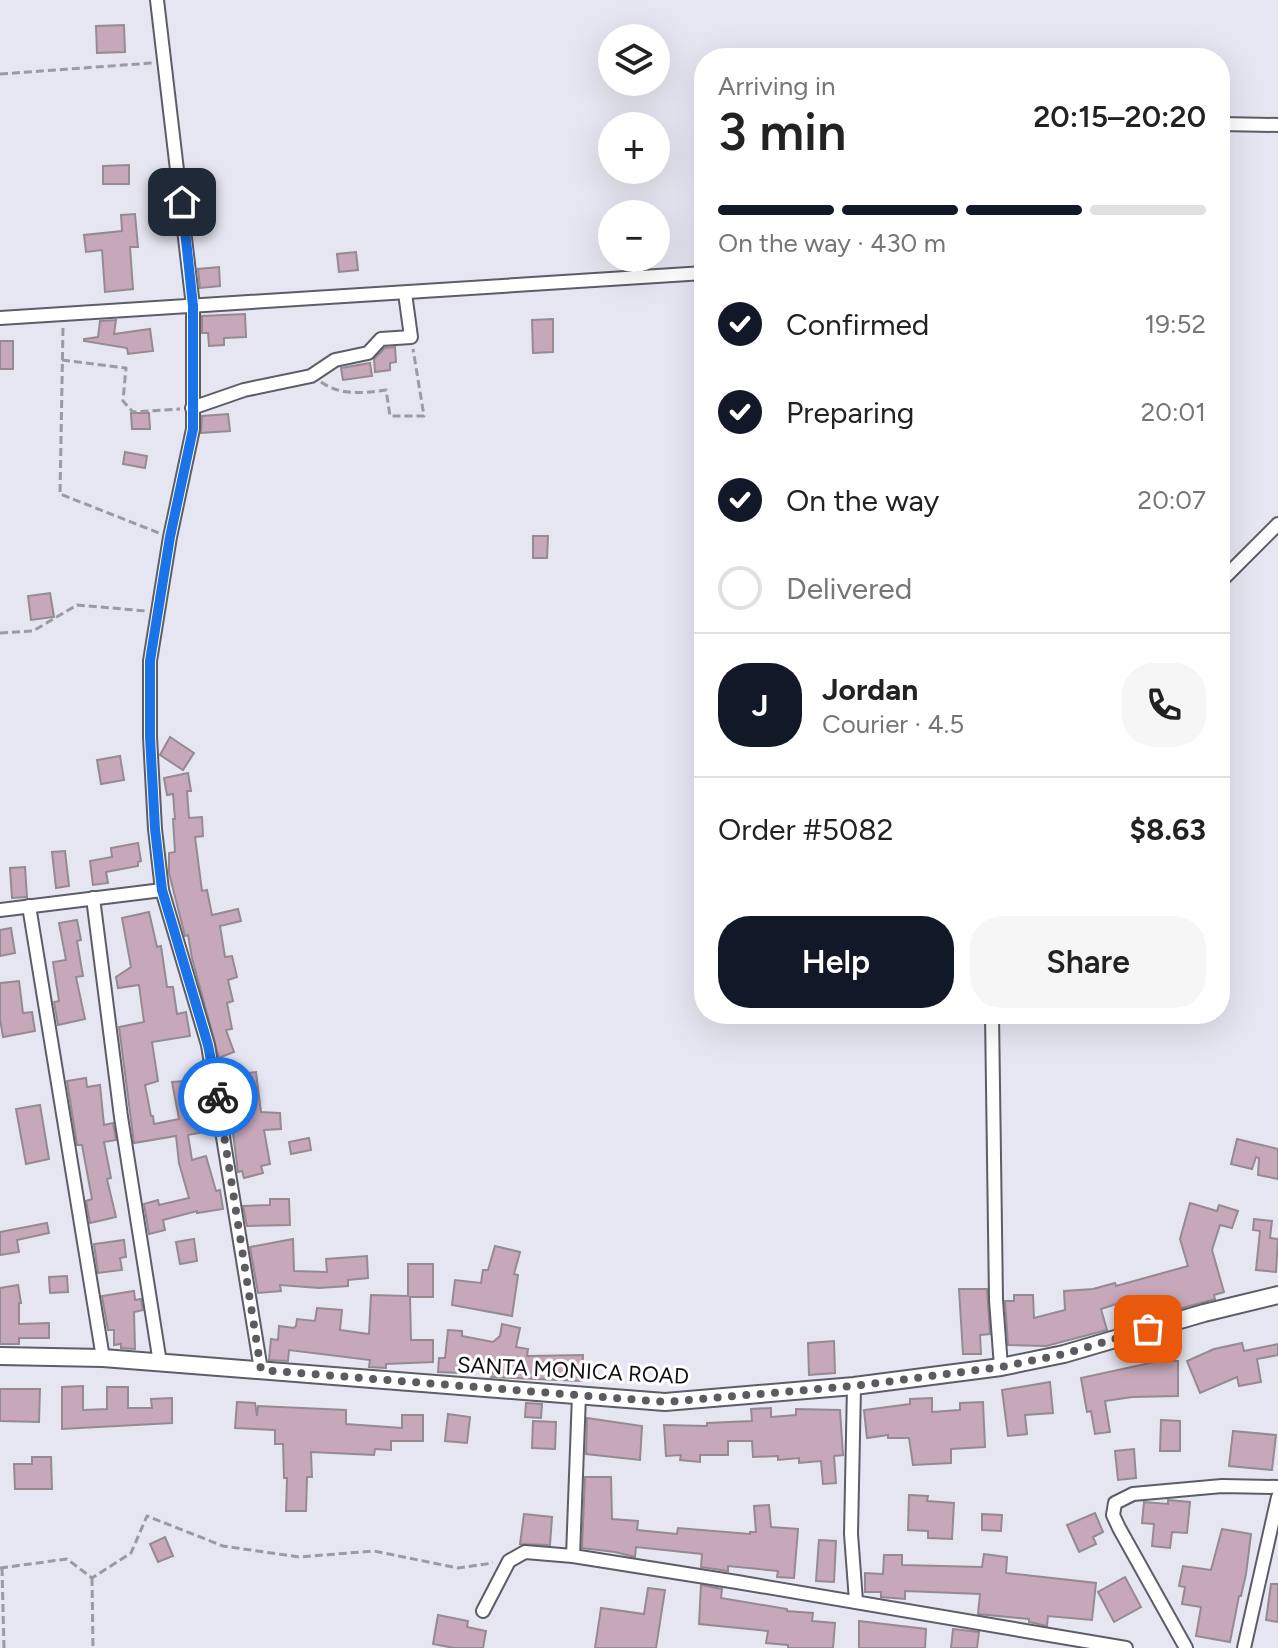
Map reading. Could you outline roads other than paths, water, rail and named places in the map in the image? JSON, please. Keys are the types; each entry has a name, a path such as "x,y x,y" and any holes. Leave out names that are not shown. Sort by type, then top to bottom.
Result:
{"street":[{"path":"157,0 193,306 193,429 170,537 150,661 155,829 162,890 208,1045 261,1370"},
{"path":"1230,124 1278,125"},
{"path":"0,318 694,274"},
{"path":"192,408 244,390 311,376 335,360 368,353 381,339 411,337 405,293"},
{"path":"1230,572 1278,524"},
{"path":"0,910 162,890"},
{"path":"93,898 121,1117 160,1363"},
{"path":"29,906 103,1358"},
{"path":"992,1024 996,1300 1001,1367"},
{"name":"SANTA MONICA ROAD","path":"0,1356 103,1358 665,1402 854,1386 1001,1367 1064,1354 1278,1295"},
{"path":"854,1386 851,1534 856,1601"},
{"path":"573,1556 579,1395"},
{"path":"1186,1648 1119,1528 1113,1515 1115,1503 1133,1494 1222,1486 1278,1487"},
{"path":"1244,1648 1278,1497"},
{"path":"483,1611 509,1561 525,1552 573,1556 856,1601 1126,1648"}]}
